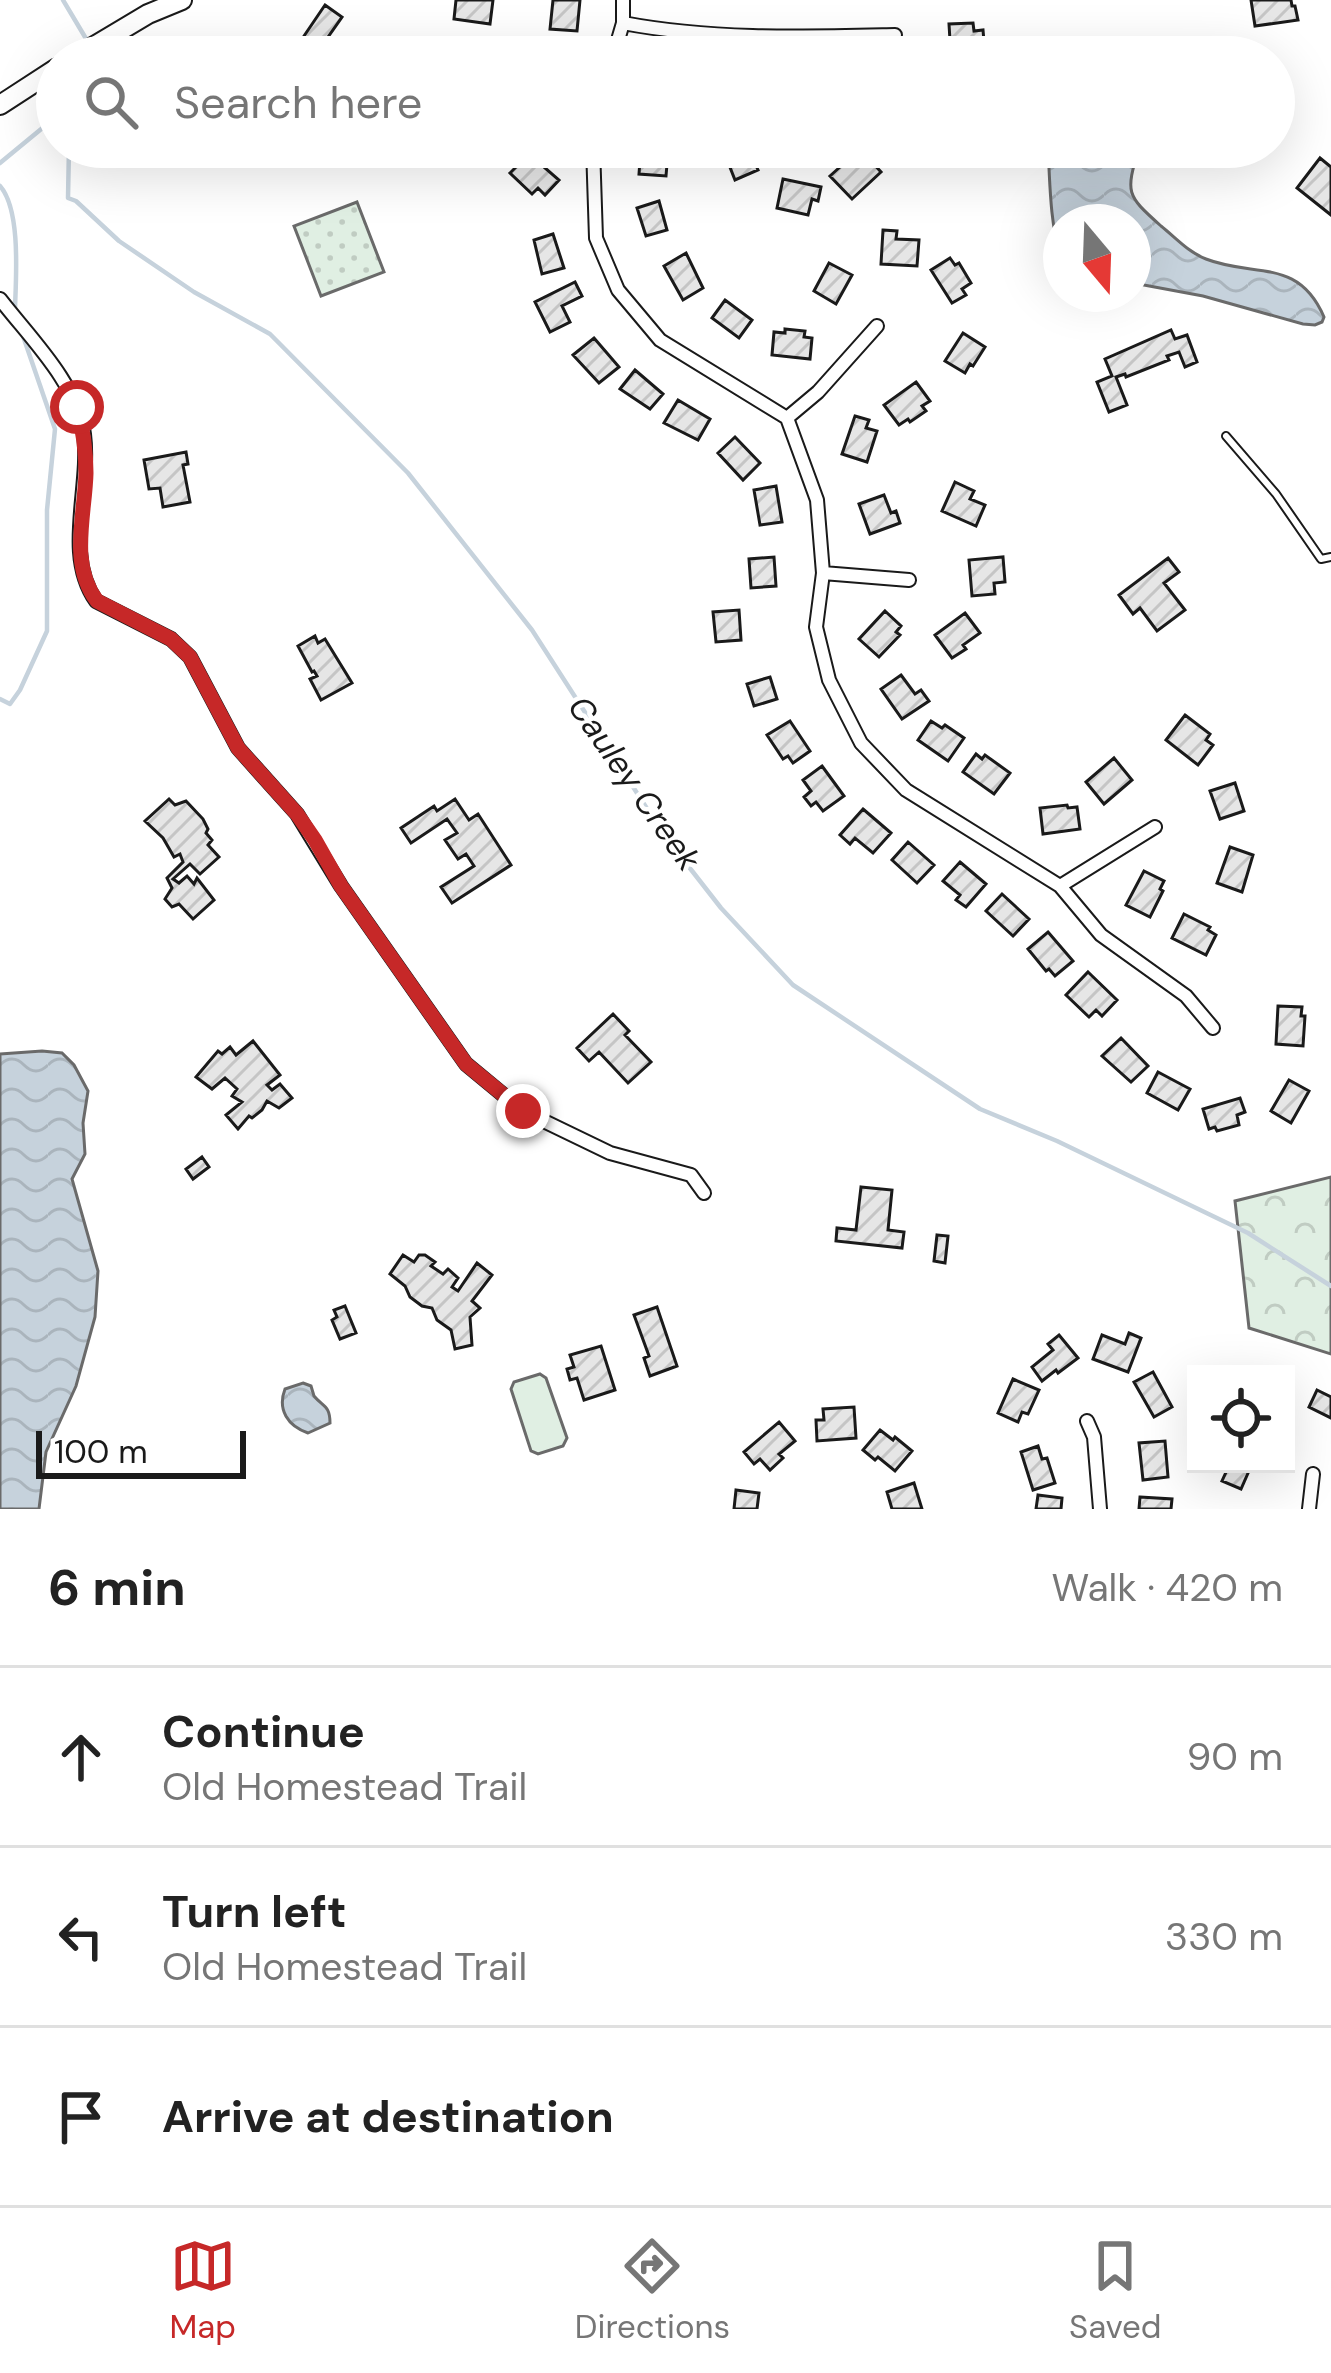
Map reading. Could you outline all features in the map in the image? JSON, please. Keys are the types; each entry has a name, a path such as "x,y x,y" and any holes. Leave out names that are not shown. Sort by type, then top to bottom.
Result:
{"street":[{"path":"111,36 182,0"},
{"path":"619,36 622,0"},
{"path":"623,23 660,30 783,36"},
{"path":"834,36 895,34"},
{"path":"0,105 36,82"},
{"path":"594,168 596,238 618,290 660,340 788,418 817,500 823,573 816,627 830,680 861,743 906,790 1060,886 1101,935 1186,996 1213,1028"},
{"path":"0,298 62,379 77,407 84,432 82,572 88,590 97,601 171,639 190,657 238,748 297,814 341,886 466,1064 523,1111 610,1153 692,1175 704,1193"},
{"path":"788,418 877,326"},
{"path":"823,573 910,580"},
{"path":"1060,886 1155,827"},
{"path":"1087,1421 1094,1437 1100,1509"},
{"path":"1309,1509 1313,1474"}],"lane":[{"path":"1226,436 1276,494 1322,559 1331,557"}],"green space":[{"path":"357,202 384,272 321,296 294,226"},
{"path":"1331,1177 1331,1354 1249,1328 1235,1201"},
{"path":"540,1374 546,1378 567,1438 563,1446 538,1454 531,1451 511,1389 514,1382"}],"water":[{"path":"1049,168 1134,168 1139,204 1052,204"},
{"path":"1151,217 1200,256 1288,277 1313,298 1324,317 1315,325 1303,324 1151,286"},
{"path":"62,1053 88,1091 85,1154 72,1179 98,1271 95,1317 76,1386 46,1452 39,1509 0,1509 0,1054"},
{"path":"303,1383 311,1386 330,1417 330,1423 308,1433 290,1422 282,1404 285,1389"}],"building":[{"path":"456,0 493,0 490,24 454,19"},
{"path":"553,0 580,0 577,31 550,29"},
{"path":"1251,0 1291,0 1298,20 1255,26"},
{"path":"325,5 342,17 329,36 304,36"},
{"path":"973,23 974,31 983,30 984,36 950,36 949,24"},
{"path":"1320,158 1331,167 1331,215 1297,188"},
{"path":"515,168 545,168 559,180 545,195 538,188 532,194 510,173"},
{"path":"639,168 667,168 666,176 639,174"},
{"path":"730,168 757,168 758,170 735,180"},
{"path":"839,168 877,168 881,172 852,199 830,176"},
{"path":"783,179 821,187 808,215 777,208"},
{"path":"659,201 667,230 646,236 637,208"},
{"path":"883,230 897,231 896,239 919,240 917,266 881,264"},
{"path":"553,234 564,268 542,274 534,240"},
{"path":"686,253 703,288 683,300 664,266"},
{"path":"950,258 955,265 959,263 971,283 962,289 966,295 952,303 931,270"},
{"path":"829,263 852,275 836,304 814,291"},
{"path":"575,282 582,296 562,306 570,322 550,332 535,302"},
{"path":"725,300 752,320 739,338 712,318"},
{"path":"785,329 805,331 804,337 812,338 810,359 772,355 774,332 785,333"},
{"path":"1171,330 1175,339 1187,335 1197,362 1185,367 1179,352 1167,356 1169,360 1116,377 1127,405 1109,412 1097,382 1112,376 1105,359"},
{"path":"963,333 985,347 965,373 945,361"},
{"path":"594,338 619,367 599,383 573,355"},
{"path":"635,370 663,394 650,409 620,389"},
{"path":"916,382 930,401 922,406 926,411 899,425 884,405"},
{"path":"678,400 710,419 698,440 664,423"},
{"path":"855,416 869,420 866,428 877,431 867,462 842,454"},
{"path":"735,437 760,463 743,480 718,453"},
{"path":"186,452 188,464 183,465 190,502 163,507 160,488 149,489 144,460"},
{"path":"955,482 974,491 970,499 985,505 976,526 942,511"},
{"path":"776,486 782,522 760,525 754,490"},
{"path":"884,495 900,523 870,534 859,504"},
{"path":"774,557 776,586 751,588 749,559"},
{"path":"1003,557 1005,582 994,583 995,594 972,596 969,560"},
{"path":"1168,558 1179,572 1164,583 1185,610 1157,631 1140,608 1133,614 1119,595"},
{"path":"739,610 741,640 716,642 713,612"},
{"path":"885,611 901,626 896,632 900,635 879,657 859,639"},
{"path":"965,613 980,633 952,658 935,635"},
{"path":"315,636 318,643 325,639 352,683 321,700 310,679 317,676 298,646"},
{"path":"901,675 915,694 921,690 929,701 902,719 881,689"},
{"path":"770,677 777,699 754,706 747,684"},
{"path":"1185,715 1210,734 1206,740 1213,745 1198,765 1166,740"},
{"path":"790,721 810,751 793,763 788,756 783,759 767,735"},
{"path":"931,721 964,738 948,761 918,740"},
{"path":"976,754 1010,773 994,794 963,772"},
{"path":"1114,758 1132,780 1104,804 1086,782"},
{"path":"822,766 844,796 823,811 804,797 811,791 803,780"},
{"path":"1235,783 1244,811 1220,819 1210,791"},
{"path":"169,799 175,805 186,801 203,819 212,840 208,845 219,857 200,874 190,864 173,879 179,883 187,876 194,884 197,878 214,900 193,919 179,904 172,907 165,899 172,888 167,878 183,862 180,854 174,857 145,821"},
{"path":"455,799 469,820 478,814 511,865 452,903 441,887 474,866 466,854 458,859 445,840 457,833 447,819 411,843 401,828 434,806 437,811"},
{"path":"1077,807 1080,829 1043,834 1040,808"},
{"path":"863,809 891,833 873,853 855,838 850,844 840,835"},
{"path":"908,842 934,865 917,883 892,860"},
{"path":"1230,847 1253,855 1242,892 1217,883"},
{"path":"960,862 986,884 966,907 943,881"},
{"path":"1144,871 1164,881 1150,917 1126,905"},
{"path":"1002,894 1029,919 1013,936 986,911"},
{"path":"1184,914 1216,935 1206,955 1172,938"},
{"path":"1048,932 1073,961 1055,976 1028,949"},
{"path":"1088,972 1117,1000 1102,1016 1096,1010 1089,1017 1066,995"},
{"path":"1278,1006 1302,1007 1303,1046 1276,1044"},
{"path":"613,1014 629,1031 625,1035 651,1062 628,1083 599,1052 589,1061 577,1048"},
{"path":"1121,1038 1148,1066 1131,1082 1102,1056"},
{"path":"253,1041 280,1075 267,1085 272,1090 280,1084 292,1098 279,1108 267,1101 238,1129 226,1115 242,1102 232,1096 237,1089 225,1078 212,1089 196,1077 218,1051 222,1054 230,1047 236,1055"},
{"path":"1158,1072 1190,1089 1178,1110 1147,1093"},
{"path":"1289,1080 1309,1091 1291,1123 1271,1111"},
{"path":"1240,1098 1245,1112 1237,1115 1239,1125 1209,1129 1203,1109"},
{"path":"202,1157 209,1167 193,1179 186,1169"},
{"path":"861,1187 892,1190 888,1230 904,1232 902,1248 836,1241 837,1228 856,1230"},
{"path":"937,1235 948,1236 945,1263 934,1261"},
{"path":"403,1255 414,1262 425,1255 443,1274 448,1269 458,1278 452,1287 458,1291 477,1263 492,1275 472,1301 480,1308 470,1317 472,1345 455,1349 451,1330 437,1320 432,1308 410,1297 390,1274"},
{"path":"345,1306 356,1333 340,1339 332,1320 337,1317 334,1310"},
{"path":"657,1307 677,1366 650,1376 644,1358 649,1356 634,1315"},
{"path":"1129,1333 1141,1338 1128,1372 1093,1359 1102,1335 1125,1344"},
{"path":"1059,1335 1078,1358 1042,1381 1032,1367 1053,1350 1048,1344"},
{"path":"601,1346 615,1390 584,1400 577,1378 570,1380 567,1369 574,1367 570,1355"},
{"path":"1153,1372 1172,1407 1154,1417 1134,1382"},
{"path":"1013,1379 1039,1390 1028,1414 1022,1412 1018,1422 998,1413"},
{"path":"1317,1390 1331,1397 1331,1418 1309,1407"},
{"path":"854,1407 856,1438 817,1441 816,1420 824,1420 823,1409"},
{"path":"779,1422 795,1441 779,1454 783,1458 770,1470 760,1459 754,1464 744,1452"},
{"path":"880,1430 912,1451 895,1471 863,1450"},
{"path":"1165,1441 1168,1477 1143,1480 1139,1443"},
{"path":"1038,1446 1055,1483 1033,1490 1021,1452"},
{"path":"1226,1473 1248,1473 1241,1489 1222,1481"},
{"path":"914,1483 922,1509 892,1509 887,1492"},
{"path":"736,1490 759,1493 757,1509 734,1509"},
{"path":"1038,1495 1062,1498 1061,1509 1036,1509"},
{"path":"1140,1497 1172,1499 1171,1509 1139,1509"}],"waterway":[{"name":"Cauley Creek","path":"63,0 84,36"},
{"path":"0,163 36,133"},
{"name":"Cauley Creek","path":"69,168 68,198 119,241 194,292 270,334 408,473 532,630 664,835 721,908 793,985 980,1109 1248,1233 1331,1286"},
{"path":"0,186 14,227 15,308"},
{"path":"0,699 10,704 20,690 47,631 47,510 55,429 23,336"}],"route":[{"path":"77,407 84,432 82,572 88,590 97,601 171,639 190,657 238,748 297,814 341,886 466,1064 523,1111"}]}
